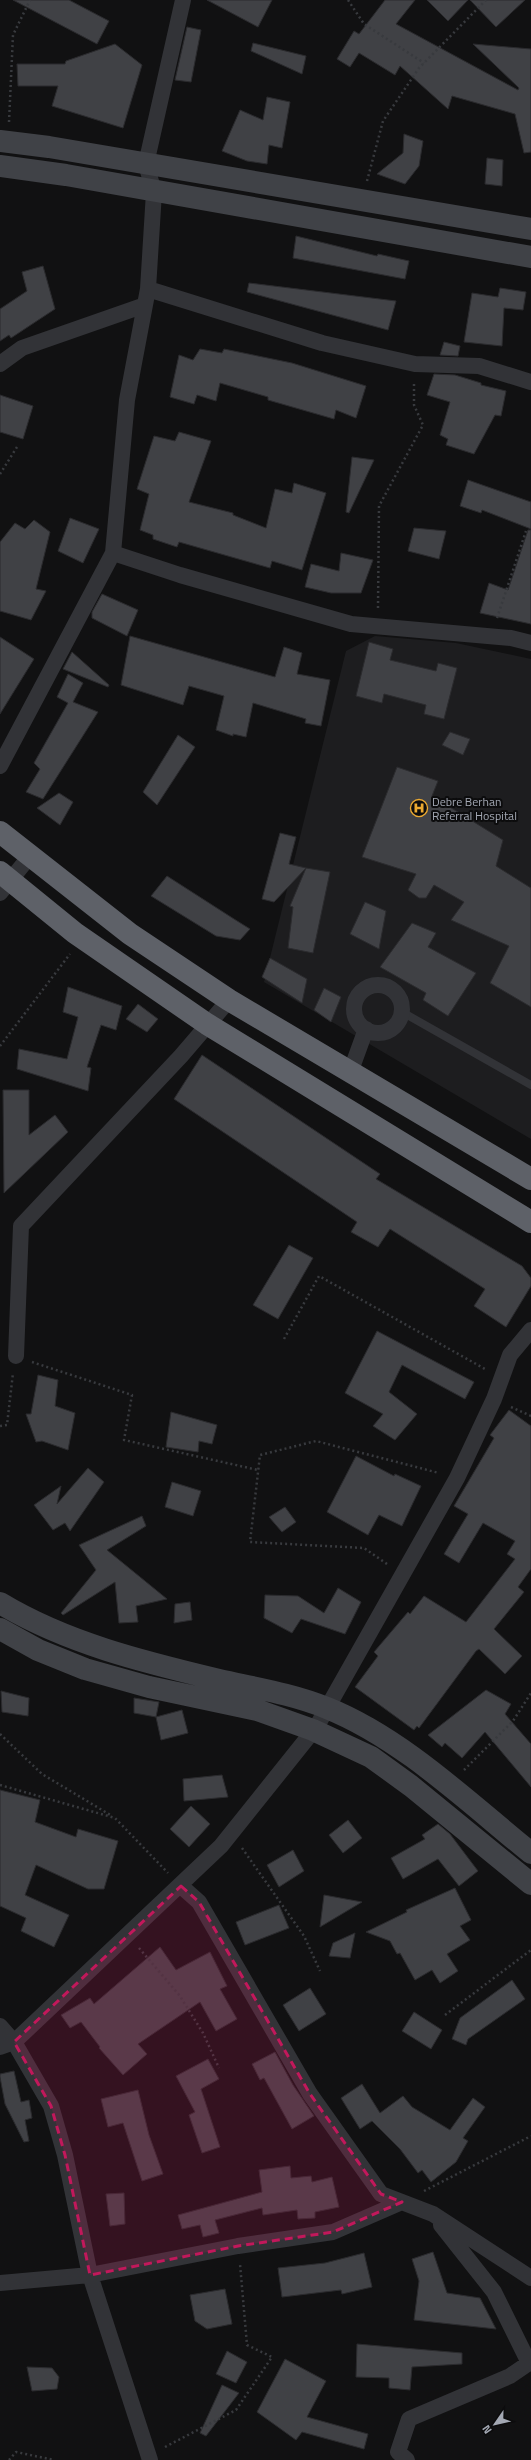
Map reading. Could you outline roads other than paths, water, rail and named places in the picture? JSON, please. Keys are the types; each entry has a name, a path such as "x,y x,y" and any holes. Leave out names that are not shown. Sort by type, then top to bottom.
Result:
{"highway":[{"path":"0,832 130,934 229,1000 531,1179"},
{"path":"3,882 207,1024 531,1222"}],"street":[{"path":"0,766 114,553 127,400 148,289 154,192 146,164 183,0"},
{"path":"4,142 146,164 531,229"},
{"path":"0,166 531,258"},
{"path":"148,289 322,343 415,364 479,366 531,382"},
{"path":"0,364 22,348 145,305"},
{"path":"114,553 180,575 351,624 511,638 531,643"},
{"path":"3,882 30,856"},
{"path":"374,985 391,988 398,995 402,1012 399,1021 392,1028 379,1032 366,1029 359,1023 355,1014 354,1004 365,988 374,985"},
{"path":"16,1353 21,1226 165,1074 229,1000"},
{"path":"350,1073 366,1029"},
{"path":"7,2044 181,1886 232,1833 314,1730 457,1478 494,1399 510,1355 531,1330"},
{"path":"0,1603 51,1630 112,1651 327,1708 414,1758 531,1853"},
{"path":"0,1629 38,1650 85,1669 149,1687 257,1710 314,1730 371,1757 411,1786 531,1884"},
{"path":"181,1886 199,1902 314,2100 381,2194 433,2214 531,2278"},
{"path":"0,2026 7,2044 51,2106 65,2155 90,2275 148,2458"},
{"path":"0,2283 90,2275 238,2246 333,2232 402,2202"},
{"path":"407,2460 398,2452 409,2420 510,2376 530,2363 494,2292 433,2214"}],"lane":[{"path":"402,1012 531,1085"}],"place":[{"name":"Debre Berhan Referral Hospital","path":"419,808"}]}
